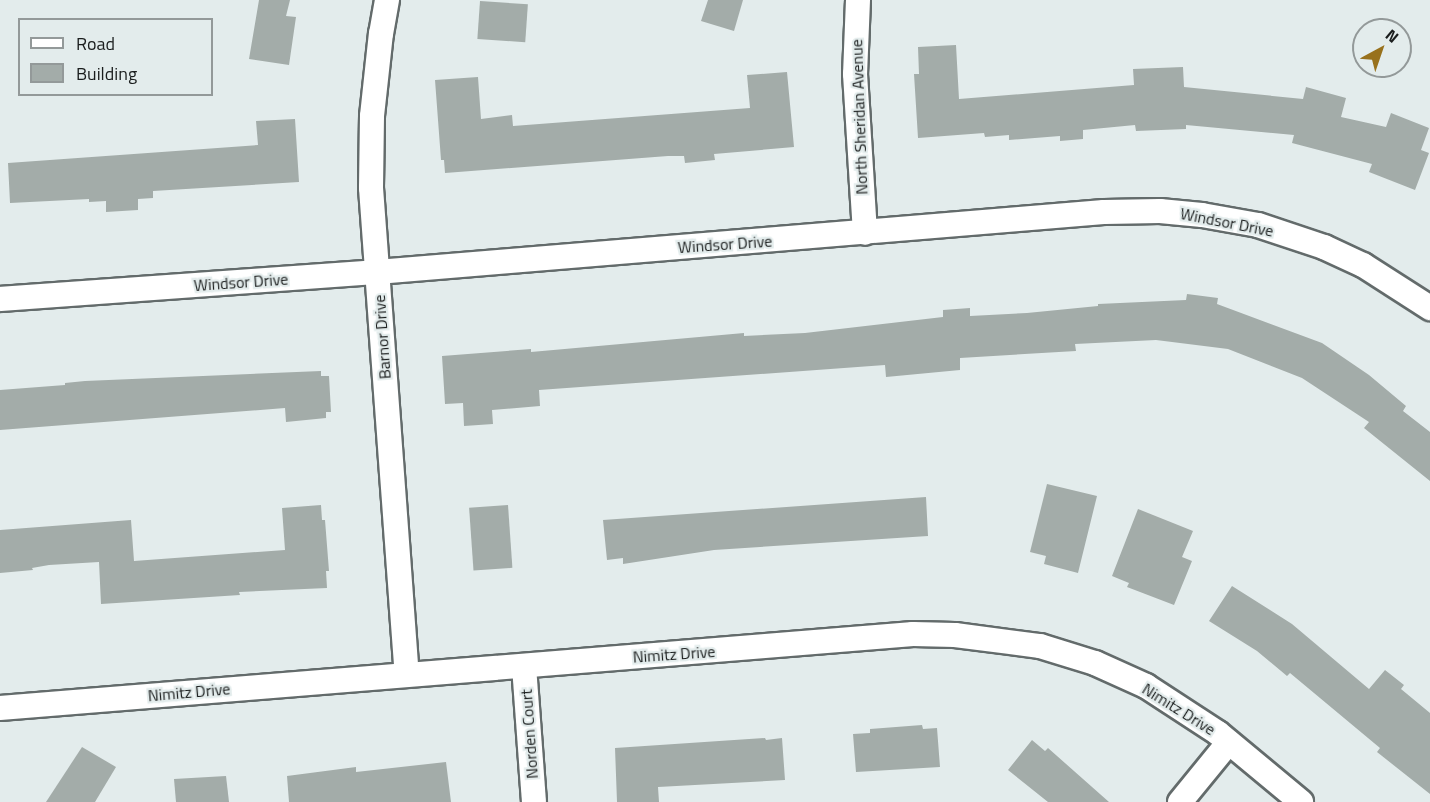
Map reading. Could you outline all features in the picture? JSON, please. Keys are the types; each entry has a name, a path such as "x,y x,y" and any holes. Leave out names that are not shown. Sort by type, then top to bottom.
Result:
{"street":[{"name":"Barnor Drive","path":"387,0 377,60 370,145 377,272 407,675"},
{"name":"North Sheridan Avenue","path":"858,0 855,74 864,233"},
{"name":"Windsor Drive","path":"0,299 377,272 1104,212 1160,212 1202,215 1258,225 1324,247 1363,264 1430,308"},
{"name":"Nimitz Drive","path":"0,708 913,634 983,637 1040,646 1108,668 1146,686 1195,716 1301,802"},
{"name":"Norden Court","path":"524,666 534,802"},
{"path":"1180,802 1229,742"}],"building":[{"path":"259,0 290,0 286,16 296,17 289,65 249,59"},
{"path":"708,0 743,0 734,31 701,21"},
{"path":"480,1 528,4 525,42 477,39"},
{"path":"956,45 959,99 1134,85 1133,69 1183,67 1184,87 1303,99 1306,87 1346,98 1341,117 1386,127 1391,113 1429,128 1421,150 1429,153 1415,190 1369,172 1372,164 1292,143 1294,135 1186,125 1186,129 1136,131 1135,125 1083,130 1083,139 1060,141 1060,136 1009,140 1009,135 985,137 984,133 918,138 914,74 919,74 918,47"},
{"path":"787,72 794,147 714,154 715,160 685,163 684,156 668,156 445,173 444,160 441,160 435,80 478,77 481,119 512,115 513,126 750,108 747,75"},
{"path":"295,119 299,182 153,191 153,198 138,199 138,210 106,212 106,201 89,202 89,199 10,203 8,163 258,145 256,121"},
{"path":"1187,294 1218,298 1217,304 1322,343 1369,375 1406,406 1403,411 1430,432 1430,481 1364,428 1369,422 1302,378 1228,349 1156,340 1075,344 1076,351 960,358 960,370 886,377 885,365 539,390 540,406 492,410 493,424 464,426 463,403 445,404 442,356 531,349 531,352 744,333 744,336 805,333 943,317 943,310 970,308 970,316 1027,313 1098,306 1098,304 1186,300"},
{"path":"321,371 321,376 329,376 331,412 326,412 326,418 286,422 285,408 0,430 0,390 65,385 65,383 85,381"},
{"path":"1047,484 1097,496 1078,573 1044,564 1046,556 1030,552"},
{"path":"926,497 928,536 714,550 623,564 623,558 607,560 603,520"},
{"path":"321,505 322,520 325,520 329,571 326,571 327,588 239,592 240,595 101,604 99,562 49,565 32,568 33,570 0,573 0,530 131,520 134,561 285,550 282,508"},
{"path":"508,505 512,568 473,571 469,508"},
{"path":"1138,509 1193,531 1182,557 1192,561 1174,605 1127,587 1129,583 1112,576"},
{"path":"1232,586 1292,624 1369,689 1385,670 1404,685 1401,689 1430,713 1430,794 1377,752 1380,748 1290,673 1287,676 1257,651 1209,621"},
{"path":"922,725 923,729 937,728 940,767 856,772 853,734 870,733 870,729"},
{"path":"765,738 766,740 782,738 785,780 658,787 659,802 617,802 615,748"},
{"path":"1032,740 1045,751 1048,748 1109,802 1048,802 1008,770"},
{"path":"82,747 116,767 95,802 46,802"},
{"path":"446,762 451,802 289,802 287,776 356,767 356,772"},
{"path":"226,776 229,802 176,802 174,779"}]}
